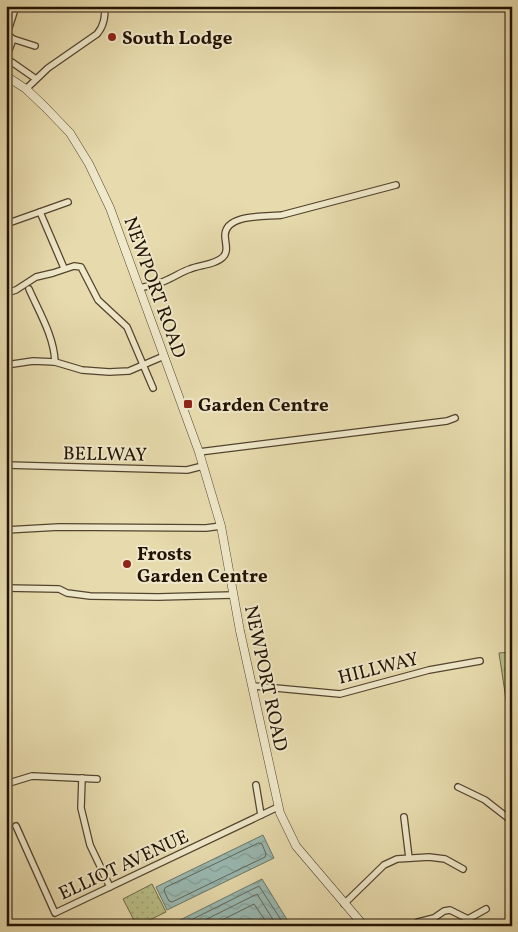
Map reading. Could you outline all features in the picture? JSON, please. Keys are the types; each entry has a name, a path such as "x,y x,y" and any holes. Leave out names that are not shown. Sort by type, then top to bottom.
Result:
{"street":[{"path":"16,6 7,34 14,39 35,46"},
{"path":"26,89 64,56 97,34 101,29 105,15 105,6"},
{"path":"14,39 6,58 36,79"},
{"name":"NEWPORT ROAD","path":"6,76 26,89 70,133 82,152 110,208 203,466 221,526 233,595 278,807 296,846 364,926"},
{"path":"139,288 168,280 189,269 223,257 226,251 225,233 228,226 234,221 263,215 282,214 396,185"},
{"path":"6,224 68,202"},
{"path":"40,212 64,268"},
{"path":"6,294 36,277 76,265 82,268 98,300 127,327 153,388"},
{"path":"29,289 48,330 55,362"},
{"path":"6,353 7,365 33,361 55,362 82,370 109,372 130,371 164,356"},
{"path":"198,452 437,422 455,418"},
{"name":"BELLWAY","path":"6,465 187,470 203,466"},
{"path":"6,530 59,527 206,528 221,526"},
{"path":"6,588 59,589 67,593 90,596 233,595"},
{"name":"HILLWAY","path":"253,686 340,694 429,670 480,661"},
{"path":"6,784 32,776 97,779"},
{"path":"82,778 81,808 90,845 110,887"},
{"path":"256,785 261,815"},
{"path":"458,788 485,800 512,821"},
{"name":"ELLIOT AVENUE","path":"16,826 55,912 278,807"},
{"path":"404,817 409,858"},
{"path":"344,904 384,865 397,859 429,857 445,859 463,869"},
{"path":"468,918 486,909"},
{"path":"413,926 418,922 434,918 444,911 450,910 468,918 471,926"}],"green space":[{"path":"512,652 512,739 499,653"},
{"path":"152,884 166,912 137,926 123,899"}],"water":[{"path":"263,835 274,858 167,910 156,887"},
{"path":"262,879 291,926 168,926"}],"place":[{"name":"South Lodge","path":"112,37"},
{"name":"Garden Centre","path":"188,404"},
{"name":"Frosts Garden Centre","path":"127,564"}]}
